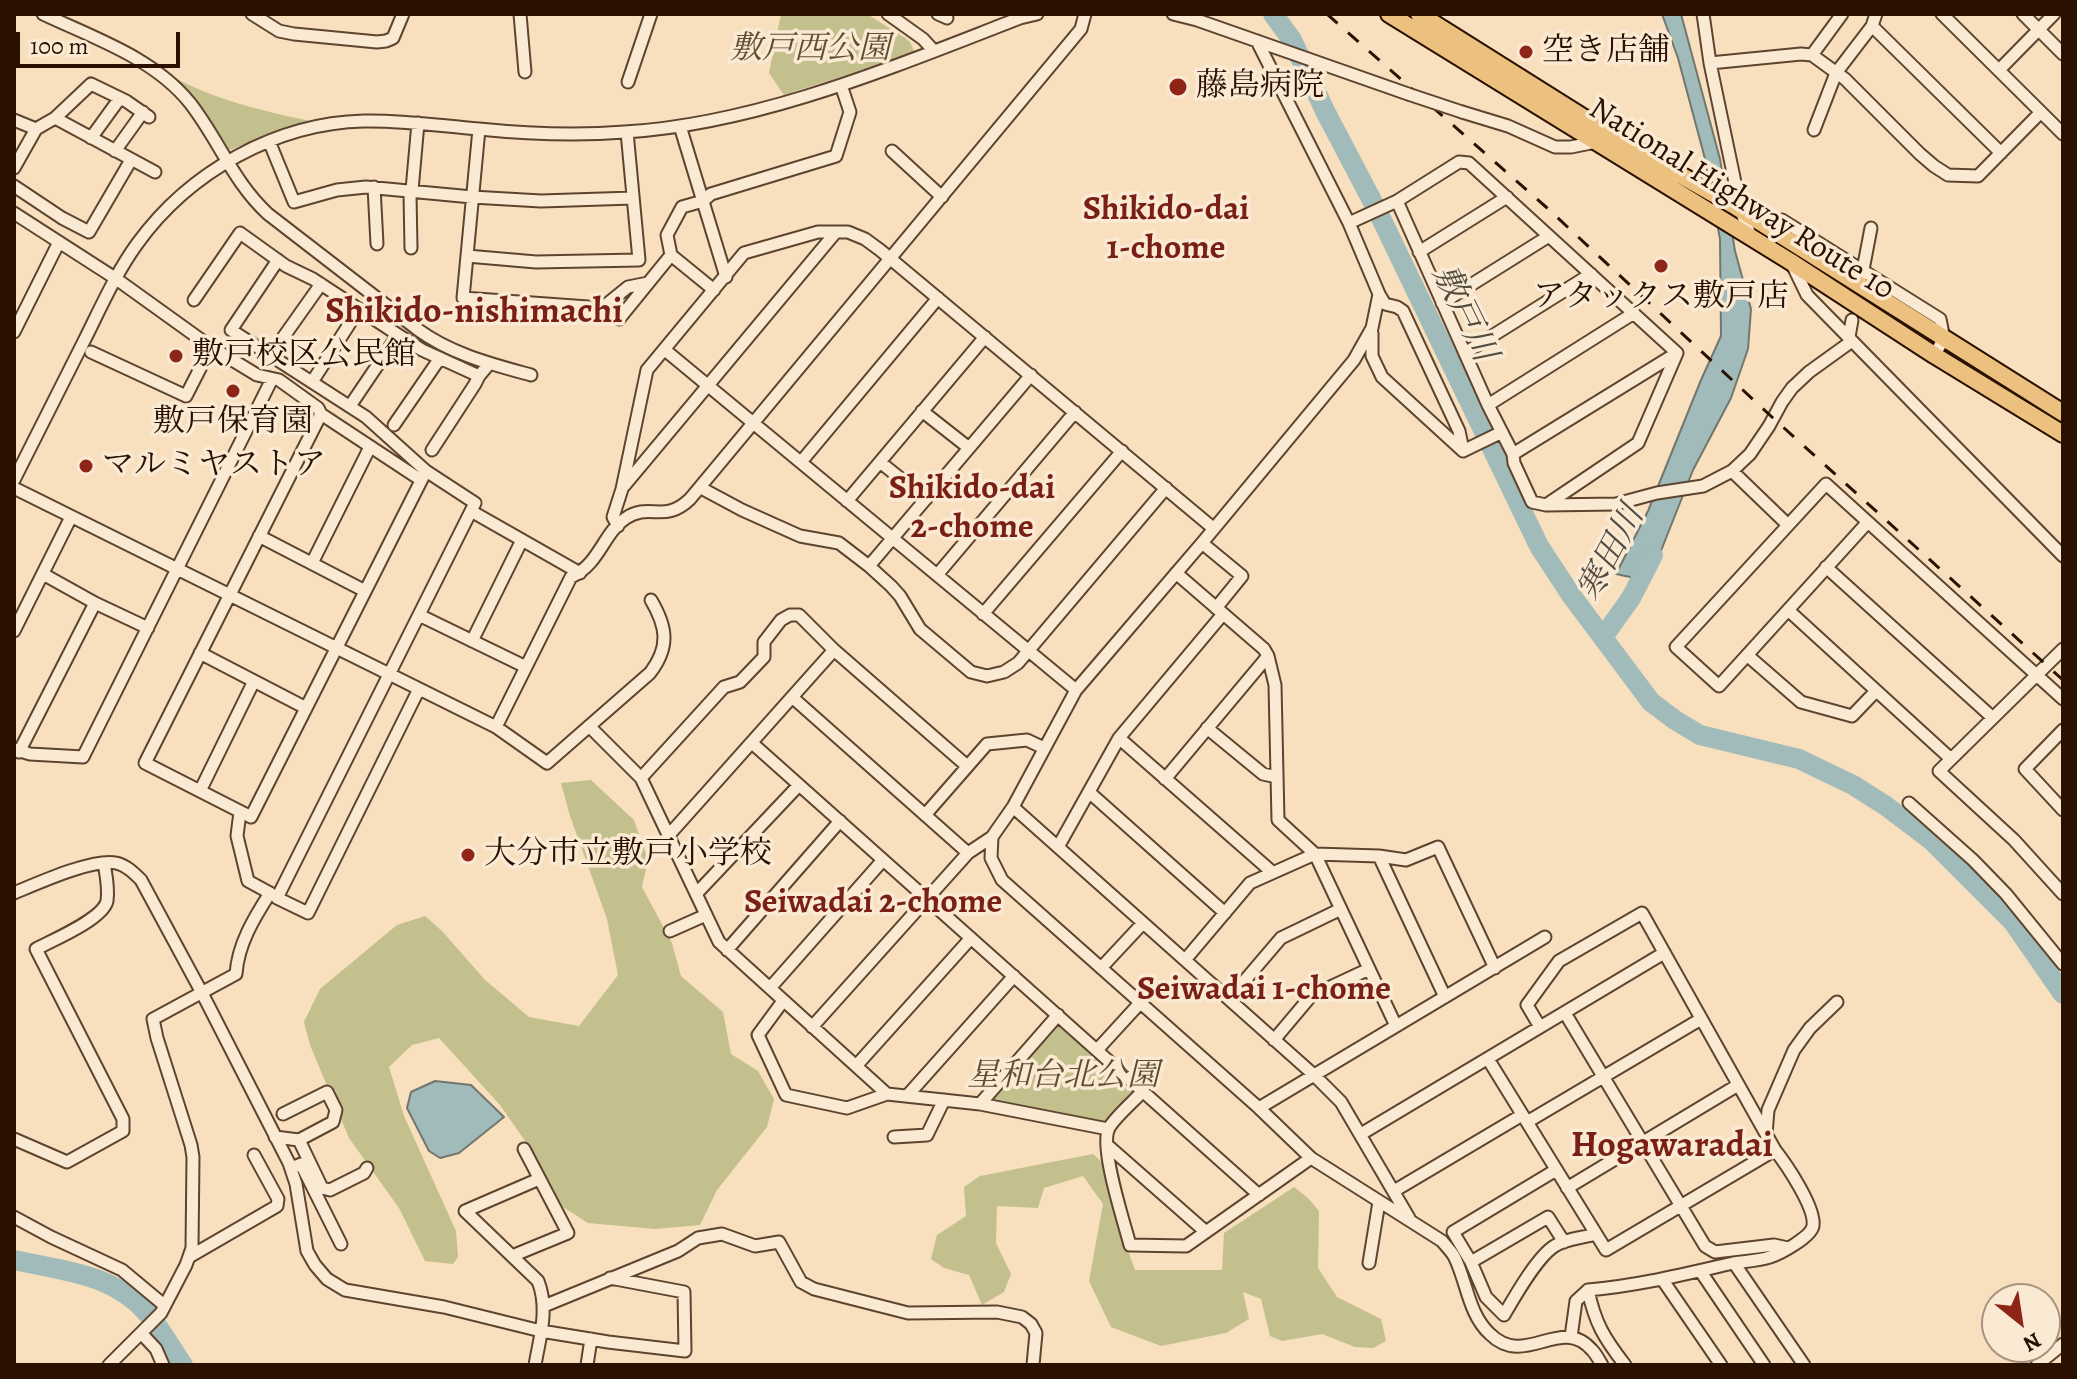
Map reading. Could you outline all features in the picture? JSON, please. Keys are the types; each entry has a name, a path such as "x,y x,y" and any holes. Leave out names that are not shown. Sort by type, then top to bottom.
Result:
{"highway":[{"name":"National Highway Route 10","path":"1389,14 1594,142 1700,187 1737,208 1791,262 2063,434"},
{"name":"National Highway Route 10","path":"1419,14 1621,141 1706,210 1744,234 1773,241 1944,339 2063,413"}],"street":[{"path":"43,14 158,72 190,103 252,199 417,329 435,342 489,364 531,375"},
{"path":"252,14 279,31 377,42 393,38 403,14"},
{"path":"520,14 525,72"},
{"path":"628,82 651,14"},
{"path":"888,14 923,39 934,51"},
{"path":"14,480 115,278 139,242 187,190 226,163 269,141 314,127 365,121 546,134 627,132 680,126 778,104 841,85 1037,14"},
{"path":"496,727 571,577 589,565 626,518 638,513 662,513 682,508 701,488 1081,29 1085,14"},
{"path":"1173,14 1508,126 1555,147 1621,141"},
{"path":"1703,14 1744,234"},
{"path":"1812,55 1842,14"},
{"path":"1942,14 2063,134"},
{"path":"2023,14 2063,54"},
{"path":"1999,70 2054,14"},
{"path":"1814,130 1836,73 1874,20 2001,153"},
{"path":"1257,41 1307,144 1353,221 1379,294 1385,304 1403,311 1468,448"},
{"path":"1710,63 1812,55 1836,73 1920,154 1948,175 1978,176 2041,112"},
{"path":"14,168 36,129 55,118 91,84 146,114 115,151"},
{"path":"714,290 671,255 667,235 682,207 703,201 711,194 836,156 850,112 841,85"},
{"path":"91,138 120,98"},
{"path":"55,118 155,172"},
{"path":"14,120 36,129"},
{"path":"411,248 410,194 418,123"},
{"path":"680,126 726,277"},
{"path":"479,129 463,298 602,308 628,287 648,283"},
{"path":"467,256 536,262 639,260 627,132"},
{"path":"269,141 294,202 337,190 374,187 541,201 633,198"},
{"path":"892,151 942,197"},
{"path":"14,186 89,232 131,160"},
{"path":"1353,221 1392,204 1459,162 1469,163 1677,353"},
{"path":"374,187 377,244"},
{"path":"1419,252 1507,197"},
{"path":"1392,204 1419,252 1498,434 1513,454 1532,502 1546,505 1616,504 1657,493 1703,486 1732,471 1750,454 1792,388 1850,339 1852,320"},
{"path":"14,213 115,278 211,347 257,375 279,380 318,408 321,414 370,447 475,503 277,898 308,913 419,689"},
{"path":"1773,241 1782,220 1862,273 1940,319 1944,339 1934,355"},
{"path":"1862,273 1871,228"},
{"path":"618,526 613,517 647,370 744,253 818,232 848,232 865,239 891,259 1213,528"},
{"path":"622,488 836,232"},
{"path":"194,300 240,233 398,335 479,376"},
{"path":"1442,303 1549,236"},
{"path":"14,332 59,242"},
{"path":"619,319 671,255"},
{"path":"278,260 231,330 373,423 423,475"},
{"path":"1791,262 1807,295 2063,556"},
{"path":"1465,353 1591,274"},
{"path":"270,356 321,284"},
{"path":"1379,294 1372,328 1372,356 1382,377 1468,448"},
{"path":"801,462 938,298"},
{"path":"312,382 359,309"},
{"path":"1488,405 1634,313"},
{"path":"812,1027 968,853 992,837 1013,807 1076,690 1354,360 1372,328"},
{"path":"350,406 398,335"},
{"path":"847,501 985,337"},
{"path":"91,352 186,396 211,347"},
{"path":"665,350 1076,690"},
{"path":"1513,454 1677,353"},
{"path":"1546,505 1638,443 1677,353"},
{"path":"394,425 440,358"},
{"path":"432,450 489,364"},
{"path":"869,566 1031,375"},
{"path":"95,603 17,750 83,757 272,379"},
{"path":"922,411 969,448"},
{"path":"937,575 1075,412"},
{"path":"321,414 145,763 251,817 423,475"},
{"path":"1468,448 1498,434"},
{"path":"312,563 370,447"},
{"path":"983,614 1122,451"},
{"path":"880,462 926,499"},
{"path":"1732,471 1788,525"},
{"path":"1867,523 1719,686 1676,647 1826,484 2063,699"},
{"path":"14,488 496,727 547,763 650,673 661,659 664,643 662,626 651,600"},
{"path":"701,488 800,536 839,543 900,596 920,629 971,672 987,676 1004,672 1018,663 1166,488"},
{"path":"471,511 580,573"},
{"path":"14,631 71,517"},
{"path":"259,536 365,591"},
{"path":"472,641 522,540"},
{"path":"1058,847 1119,738 1219,611 1242,576 1202,543"},
{"path":"1826,567 1993,718"},
{"path":"1176,573 1264,649 1268,656 1275,685 1278,820 1315,854 1396,1026"},
{"path":"43,574 148,628"},
{"path":"1788,610 1951,759"},
{"path":"419,615 526,667"},
{"path":"641,778 724,687 740,682 764,657 764,642 781,620 790,615 799,615 834,650 967,766"},
{"path":"2062,887 1939,771 2063,649"},
{"path":"668,836 834,650"},
{"path":"200,653 306,708"},
{"path":"1747,655 1801,702 1852,716 1876,691"},
{"path":"1165,779 1268,656"},
{"path":"200,791 254,681"},
{"path":"792,697 968,853"},
{"path":"589,726 641,778 719,942 887,1094"},
{"path":"1207,728 1263,774 1277,777"},
{"path":"2063,730 2025,769 2063,810"},
{"path":"1119,738 1272,872"},
{"path":"925,815 987,744 1027,740 1044,748"},
{"path":"752,743 1259,1195"},
{"path":"696,894 799,785"},
{"path":"1089,792 1225,913"},
{"path":"1909,803 2006,894 2063,964"},
{"path":"1013,807 1341,1102 1410,1219"},
{"path":"109,1365 162,1309 192,1248 191,1145 153,1019 236,974 237,958 244,941 270,893 248,881 237,836 240,812"},
{"path":"727,950 840,821"},
{"path":"992,837 991,858 1002,880 1311,1158 1445,1244 1453,1255 1477,1317 1490,1335 1509,1346 1528,1346 1561,1336 1571,1337 1590,1347 1602,1365"},
{"path":"1185,960 1250,883 1272,872 1315,854 1406,860 1438,847 1495,968"},
{"path":"1379,856 1445,997"},
{"path":"770,988 883,860"},
{"path":"14,1139 67,1162 123,1131 123,1119 36,949 103,910 108,889 104,863"},
{"path":"14,893 104,863 118,863 141,880 291,1168 307,1251 327,1279 345,1290 444,1307 541,1331 685,1351 684,1292 610,1278"},
{"path":"1229,999 1281,938 1341,909"},
{"path":"1540,1027 1527,1005 1559,961 1642,913 1766,1135 1793,1176 1814,1223 1810,1234 1770,1257 1614,1288 1588,1290 1576,1301 1571,1337"},
{"path":"670,931 706,915"},
{"path":"1101,968 1143,923"},
{"path":"1259,1108 1545,937"},
{"path":"856,1066 971,938"},
{"path":"1361,1134 1664,953"},
{"path":"1274,1040 1311,996 1369,969"},
{"path":"907,1096 1014,976"},
{"path":"783,1001 758,1035 786,1095 847,1108 887,1094 907,1096 980,1104 1108,1129"},
{"path":"1766,1135 1768,1110 1794,1050 1810,1028 1837,1002"},
{"path":"1097,1050 1140,1003"},
{"path":"1565,1013 1705,1246 1715,1252 1774,1245 1788,1248"},
{"path":"980,1104 1058,1015"},
{"path":"1394,1191 1603,1077 1701,1019"},
{"path":"1488,1059 1522,1120 1606,1250 1775,1150"},
{"path":"1567,1188 1738,1085"},
{"path":"1143,1091 1108,1129 1109,1163 1130,1245 1186,1246 1311,1158"},
{"path":"275,1137 299,1140 333,1122 336,1110 327,1092 283,1114"},
{"path":"894,1137 927,1135 944,1100"},
{"path":"299,1140 322,1188 330,1190 364,1173 367,1168"},
{"path":"1107,1145 1206,1232"},
{"path":"512,1256 568,1233 524,1149"},
{"path":"189,1257 277,1206 278,1199 254,1155"},
{"path":"291,1168 301,1164 341,1244"},
{"path":"1445,1244 1453,1232 1556,1170"},
{"path":"535,1365 544,1306 544,1295 538,1281 465,1211 539,1179"},
{"path":"1369,1263 1379,1202"},
{"path":"14,1217 122,1270 162,1309"},
{"path":"1471,1262 1548,1217 1564,1242"},
{"path":"1453,1232 1471,1262 1486,1297 1504,1315 1550,1249 1596,1234"},
{"path":"544,1306 678,1251 698,1238 722,1234 755,1246 779,1242 801,1282 814,1289 908,1313 997,1312 1022,1317 1036,1333 1033,1365"},
{"path":"1734,1263 1804,1365"},
{"path":"1701,1272 1764,1365"},
{"path":"1662,1279 1721,1365"},
{"path":"1588,1290 1594,1318 1625,1365"},
{"path":"143,1330 163,1365"},
{"path":"587,1365 591,1339"},
{"path":"2037,1365 2063,1344"}],"green space":[{"name":"敷戸西公園","path":"781,14 867,14 905,38 914,51 784,95 769,73"},
{"path":"173,77 257,109 310,121 230,150 190,92"},
{"path":"591,780 634,820 648,860 642,887 672,943 681,976 723,1012 731,1054 758,1071 774,1099 767,1127 717,1190 700,1225 655,1229 588,1223 563,1207 535,1155 500,1105 439,1038 412,1045 389,1067 404,1116 456,1231 458,1257 453,1264 425,1261 399,1208 349,1138 310,1045 304,1022 320,989 397,925 425,916 485,980 529,1017 579,1026 618,975 607,919 561,783"},
{"name":"星和台北公園","path":"1056,1025 1061,1025 1132,1088 1133,1094 1107,1122 993,1102 991,1098"},
{"path":"1093,1154 1104,1164 1135,1270 1222,1270 1224,1233 1294,1187 1319,1211 1318,1268 1337,1297 1381,1319 1386,1341 1373,1348 1355,1347 1322,1334 1282,1341 1270,1336 1261,1299 1243,1292 1249,1319 1226,1333 1161,1346 1111,1327 1089,1281 1103,1204 1083,1176 1044,1188 1038,1208 997,1206 996,1243 1011,1274 1004,1292 982,1305 969,1275 944,1268 931,1259 937,1235 966,1216 964,1187 980,1176"}],"water":[{"path":"1662,14 1681,14 1720,159 1735,251 1751,309 1748,349 1731,398 1693,470 1649,581 1616,574 1648,511 1721,336 1720,239 1704,155 1678,58"},
{"path":"435,1081 471,1085 504,1117 459,1153 440,1158 429,1151 407,1108 411,1092"}],"waterway":[{"name":"敷戸川","path":"1273,14 1292,40 1539,546 1571,595 1651,702 1700,735 1799,759 1853,785 1886,806 1931,840 2013,922 2063,994"},
{"name":"寒田川","path":"1603,637 1631,598 1653,555"},
{"path":"14,1260 69,1271 119,1290 148,1314 183,1365"}],"railway":[{"path":"1327,14 1546,207 1773,418 2063,680"}],"place":[{"name":"空き店舗","path":"1526,52"},
{"name":"藤島病院","path":"1178,87"},
{"name":"アタックス敷戸店","path":"1661,266"},
{"name":"敷戸校区公民館","path":"176,356"},
{"name":"敷戸保育園","path":"233,391"},
{"name":"マルミヤストア","path":"86,466"},
{"name":"大分市立敷戸小学校","path":"468,855"}],"district":[{"name":"Shikido-dai 1-chome","path":"1166,230"},
{"name":"Shikido-nishimachi","path":"474,313"},
{"name":"Shikido-dai 2-chome","path":"972,510"},
{"name":"Seiwadai 2-chome","path":"873,904"},
{"name":"Seiwadai 1-chome","path":"1264,991"},
{"name":"Hogawaradai","path":"1672,1147"}]}
